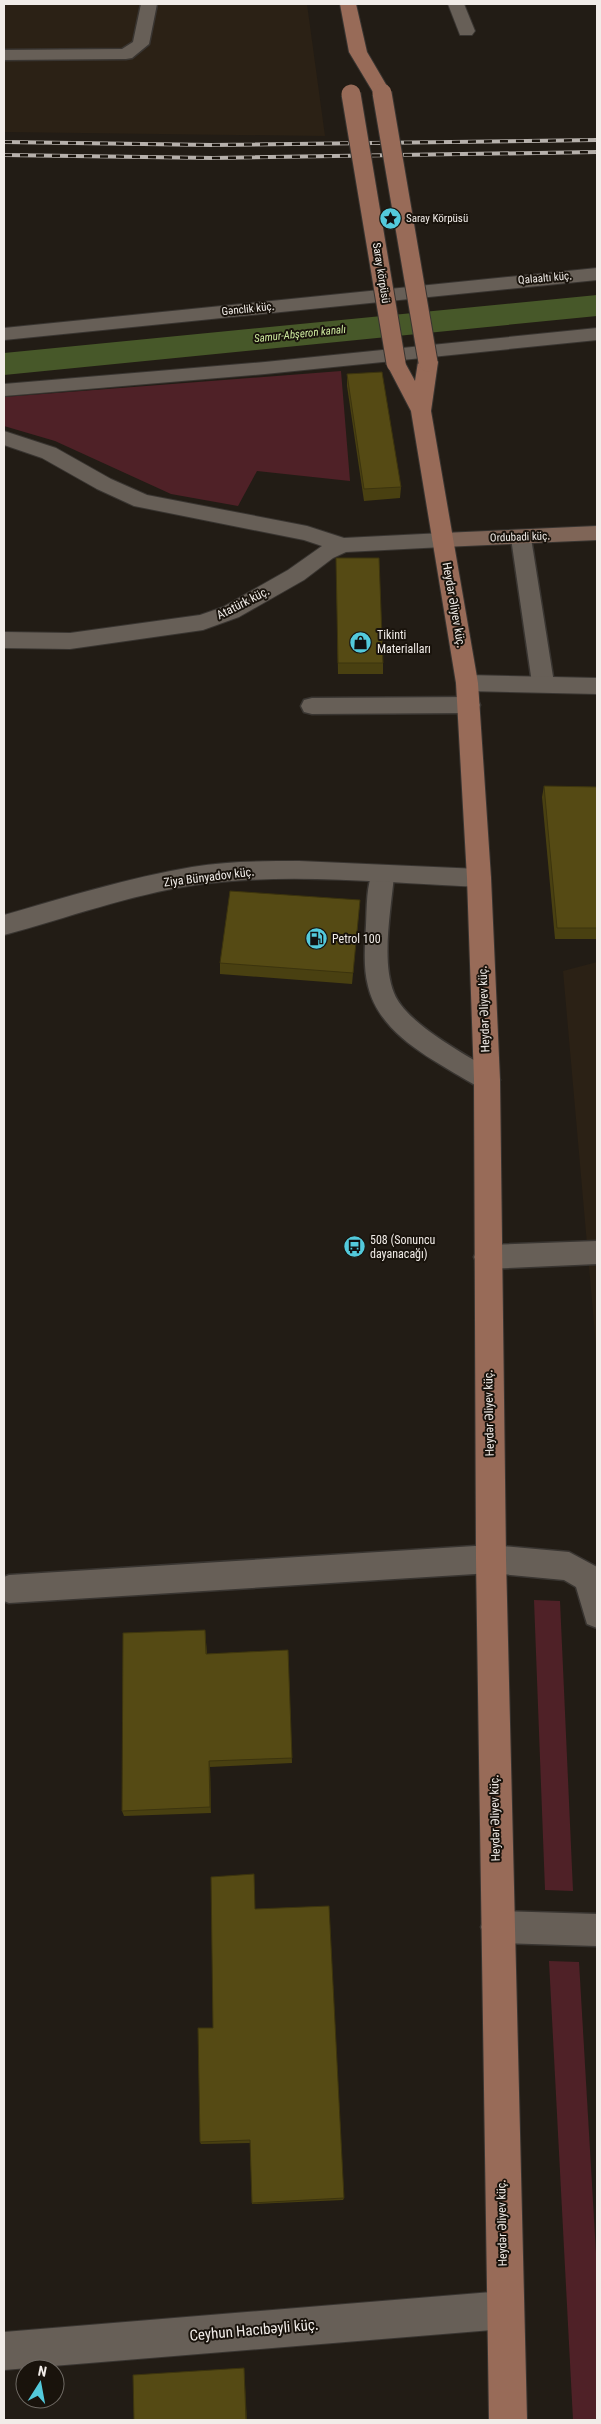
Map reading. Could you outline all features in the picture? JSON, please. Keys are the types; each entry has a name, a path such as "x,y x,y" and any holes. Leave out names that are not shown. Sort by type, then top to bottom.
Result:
{"main road":[{"path":"348,4 358,52"},
{"name":"Heydər Əliyev küç.","path":"358,52 382,93 428,362 421,411 468,694 479,878 487,1080 491,1559 504,2310 508,2420"},
{"name":"Saray körpüsü","path":"358,52 351,94 396,363"},
{"name":"Heydər Əliyev küç.","path":"396,363 421,411"}],"street":[{"path":"456,4 466,31"},
{"name":"Qalaaltı küç.","path":"493,284 597,274"},
{"name":"Gənclik küç.","path":"4,334 493,284"},
{"path":"4,390 265,368 597,334"},
{"path":"4,438 49,453 104,484 142,501 307,533 343,545"},
{"name":"Ordubadi küç.","path":"443,540 597,534"},
{"name":"Atatürk küç.","path":"4,640 33,642 70,641 158,630 203,622 231,612 296,575 325,553 343,545 366,542 443,540"},
{"path":"468,694 543,683 597,686"},
{"name":"Ziya Bünyadov küç.","path":"4,925 115,892 194,876 255,870 299,870 479,878"},
{"name":"Ceyhun Hacıbəyli küç.","path":"4,2351 504,2310"}],"lane":[{"path":"4,55 126,54 141,44 149,4"},
{"path":"521,538 543,683"},
{"path":"312,706 468,694"},
{"path":"382,875 378,970 383,998 409,1031 487,1080"},
{"path":"487,1257 597,1252"},
{"path":"9,1589 491,1559 569,1566 588,1578 597,1604 597,1614"},
{"path":"497,1927 597,1930"}],"shaded area":[{"path":"4,4 307,4 325,136 4,132"},
{"path":"341,371 350,481 257,471 238,506 171,494 55,441 4,426 4,397"},
{"path":"597,962 597,1358 563,971"},
{"path":"534,1600 560,1601 573,1891 545,1890"},
{"path":"549,1961 579,1962 597,2270 597,2420 573,2420"}],"building":[{"path":"382,372 401,487 364,489 347,374"},
{"path":"336,558 379,558 383,663 338,663"},
{"path":"544,786 597,787 597,928 557,928"},
{"path":"230,891 360,900 353,973 220,963"},
{"path":"205,1630 206,1654 288,1650 292,1758 209,1761 210,1807 122,1811 123,1633"},
{"path":"254,1874 255,1909 329,1906 344,2198 252,2203 250,2140 200,2142 198,2028 213,2028 211,1877"},
{"path":"244,2368 246,2420 134,2420 133,2375"}],"waterway":[{"name":"Samur-Abşeron kanalı","path":"4,364 597,305"}],"railway":[{"path":"4,142 212,145 597,140"},
{"path":"4,155 213,158 597,152"}],"place":[{"name":"Saray Körpüsü","path":"390,218"},
{"name":"Tikinti Materialları","path":"361,642"},
{"name":"Petrol 100","path":"316,939"},
{"name":"508 (Sonuncu dayanacağı)","path":"354,1247"}]}
